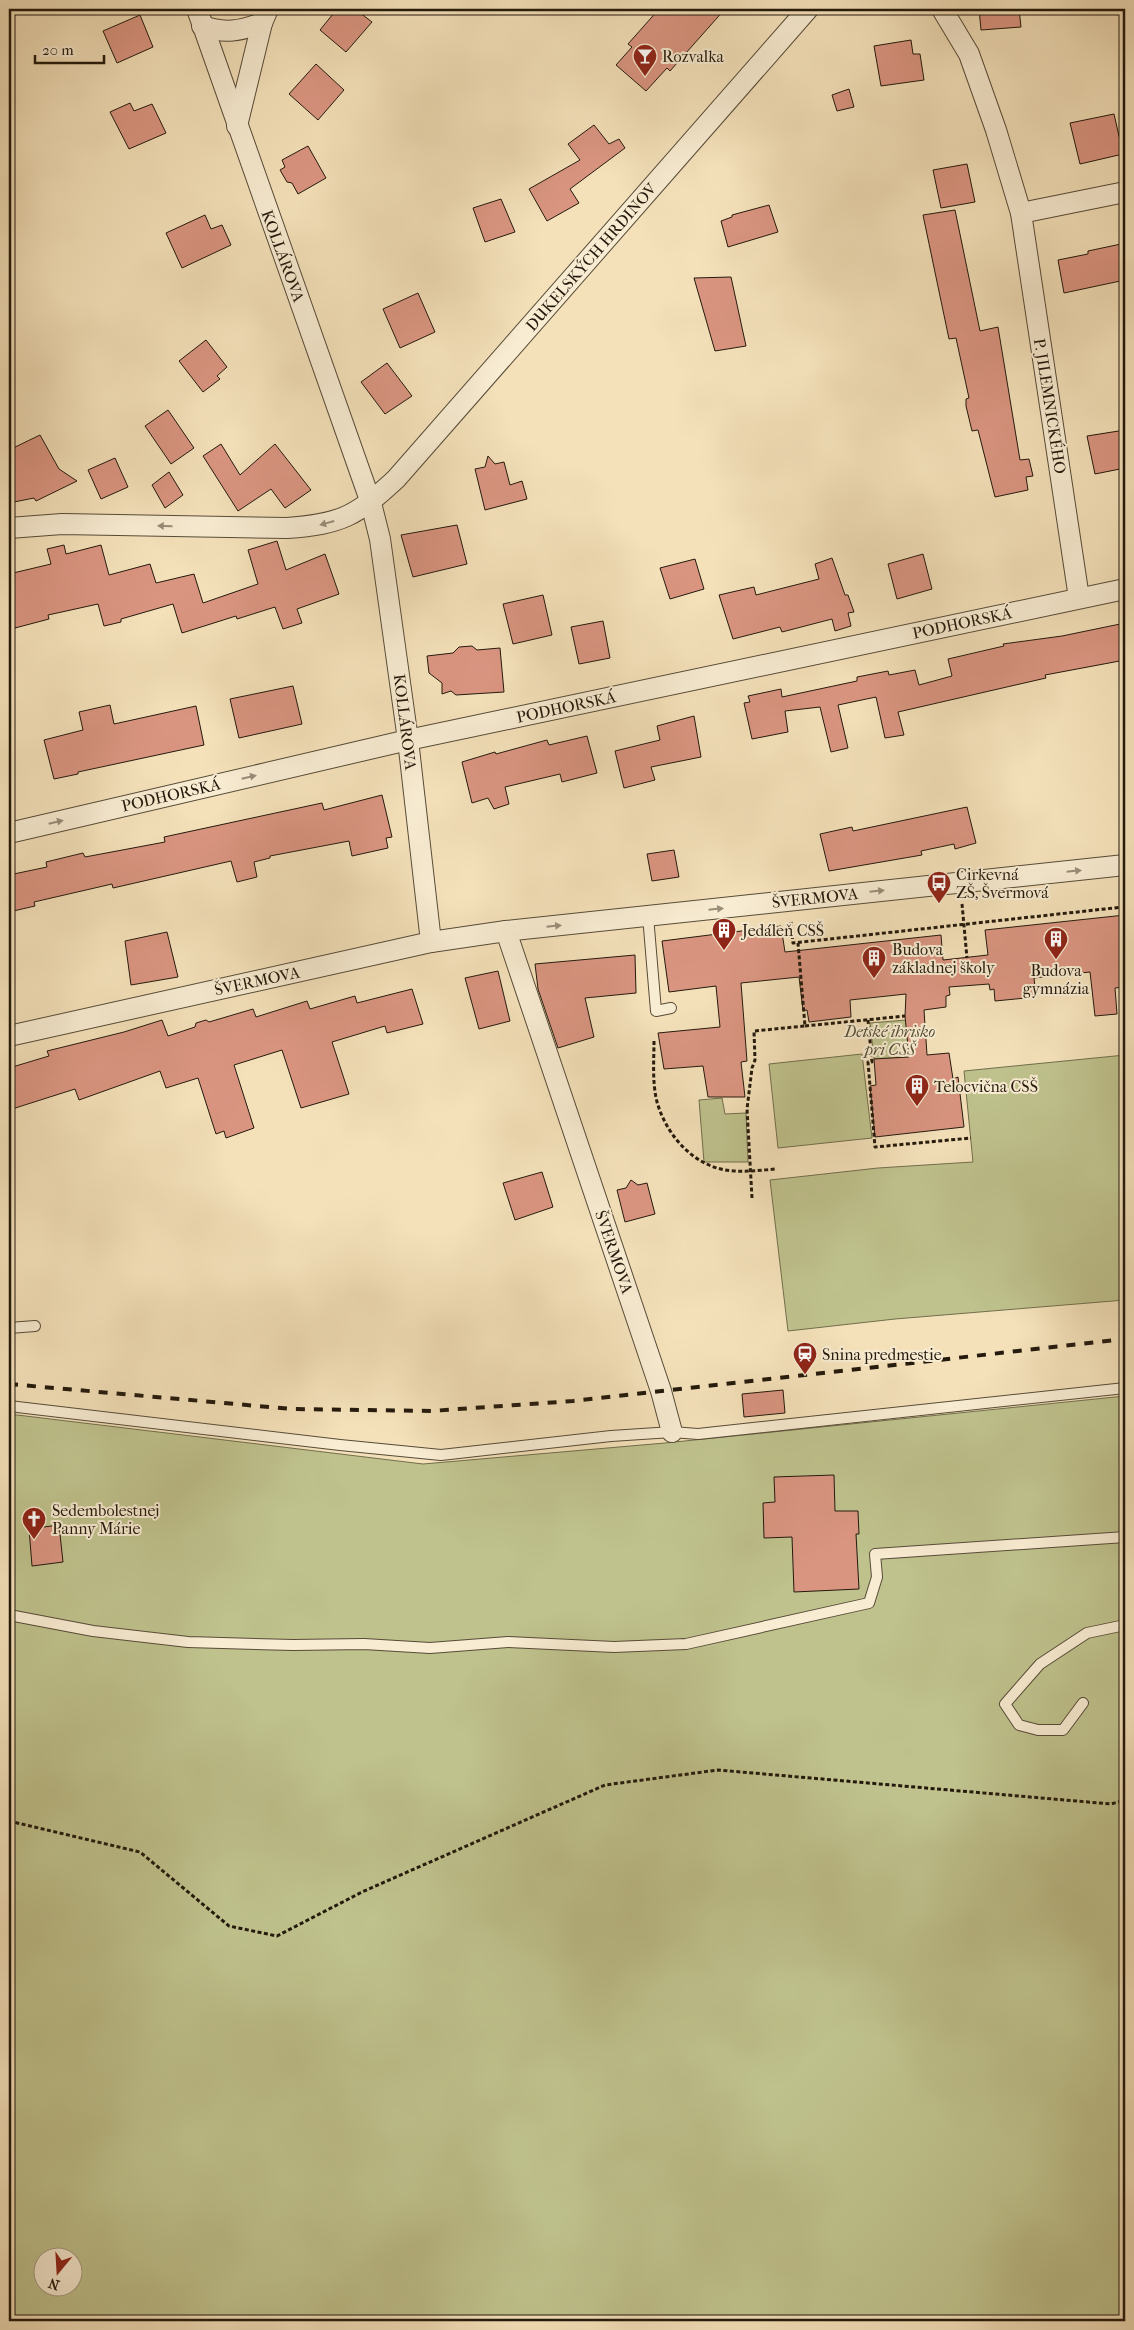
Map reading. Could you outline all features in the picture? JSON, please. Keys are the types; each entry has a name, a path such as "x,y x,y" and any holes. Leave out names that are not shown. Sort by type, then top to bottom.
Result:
{"street":[{"name":"DUKELSKÝCH HRDINOV","path":"371,503 396,479 808,9"},
{"name":"P. JILEMNICKÉHO","path":"942,9 969,54 996,130 1021,214 1079,598"},
{"path":"200,17 218,32 244,30 265,16"},
{"path":"237,126 265,16"},
{"name":"KOLLÁROVA","path":"200,17 371,503 380,539 408,740 431,942"},
{"path":"1021,214 1125,192"},
{"path":"9,528 62,524 287,528 321,526 348,517 371,503"},
{"name":"PODHORSKÁ","path":"9,833 408,740 1125,589"},
{"name":"ŠVERMOVA","path":"9,1036 431,942 506,931 1125,865"},
{"name":"ŠVERMOVA","path":"506,931 662,1391 672,1432"}],"lane":[{"path":"648,916 656,1011 671,1008"},
{"path":"9,1328 35,1326"},
{"path":"9,1406 441,1455 611,1436 672,1432 698,1434 1125,1388"},
{"path":"9,1615 93,1631 188,1642 293,1645 364,1644 430,1648 508,1642 614,1647 686,1644 869,1603 877,1577 875,1554 1125,1537"},
{"path":"1083,1704 1063,1730 1038,1730 1019,1725 1005,1704 1040,1664 1087,1633 1125,1625"}],"path":[{"path":"961,895 967,958"},
{"path":"791,921 794,943 798,943 1123,907"},
{"path":"798,943 805,1026"},
{"path":"752,1198 747,1109 752,1068 755,1060 754,1030 905,1016"},
{"path":"868,1020 872,1062 868,1062 875,1147 971,1138"},
{"path":"654,1041 657,1100 664,1123 685,1151 705,1164 733,1172 776,1169"},
{"path":"9,1821 140,1852 229,1926 277,1936 362,1892 605,1785 718,1770 1111,1804 1125,1800"}],"green space":[{"name":"Detské ihrisko pri CSŠ","path":"906,1020 909,1057 874,1059 870,1023"},
{"path":"862,1054 872,1138 778,1148 769,1064"},
{"path":"1125,1055 1125,1300 895,1319 788,1331 770,1180 878,1168 973,1162 964,1071"},
{"path":"722,1098 725,1114 746,1113 748,1162 704,1162 699,1100"},
{"path":"1125,1396 1125,2321 9,2321 9,1414 423,1464 665,1443"}],"building":[{"path":"337,9 355,9 372,22 346,52 320,30"},
{"path":"659,9 725,9 670,71 667,68 646,91 616,65 632,47 628,44"},
{"path":"979,9 1019,9 1021,27 981,30"},
{"path":"140,15 153,47 117,63 103,31"},
{"path":"911,40 913,54 920,54 924,80 881,86 874,46"},
{"path":"316,64 344,90 318,120 289,94"},
{"path":"849,89 854,107 837,111 832,95"},
{"path":"130,103 134,111 152,104 166,133 129,149 110,112"},
{"path":"1114,114 1123,154 1080,164 1070,123"},
{"path":"594,125 609,144 619,139 625,148 570,189 579,203 547,221 529,189 580,160 568,144"},
{"path":"308,146 326,178 298,194 292,183 287,182 280,170 285,167 282,160"},
{"path":"967,164 975,202 941,208 933,170"},
{"path":"501,199 515,232 485,242 473,208"},
{"path":"769,205 778,232 728,247 721,221 732,217 732,215"},
{"path":"955,210 980,331 998,327 1020,460 1029,459 1033,476 1026,477 1028,490 995,497 978,430 972,431 966,406 966,399 969,398 956,338 949,339 923,215"},
{"path":"205,215 211,229 222,225 231,245 182,268 166,233"},
{"path":"1121,244 1125,262 1125,280 1064,293 1058,260 1088,254 1088,251"},
{"path":"731,277 746,346 715,351 694,278"},
{"path":"418,293 435,332 400,348 383,309"},
{"path":"206,340 227,367 217,376 220,379 203,392 179,361"},
{"path":"387,363 412,396 385,414 361,382"},
{"path":"168,410 194,448 171,464 145,426"},
{"path":"1125,430 1125,468 1095,474 1087,436"},
{"path":"40,435 59,469 77,481 36,501 34,498 9,503 9,450"},
{"path":"221,444 240,475 275,444 311,490 285,508 271,489 238,511 203,456"},
{"path":"488,456 495,464 504,462 510,485 522,481 527,499 485,510 475,469 485,467"},
{"path":"115,458 128,487 101,499 88,470"},
{"path":"169,472 183,495 165,508 152,485"},
{"path":"457,525 467,564 413,577 401,535"},
{"path":"277,541 286,570 325,554 339,594 297,609 302,623 283,629 275,607 237,619 236,616 182,633 173,604 121,619 121,622 104,626 98,604 48,615 49,619 15,628 9,607 9,574 51,564 47,549 64,545 66,554 101,545 109,575 150,564 156,583 194,574 203,603 258,584 248,550"},
{"path":"923,554 932,589 897,599 888,564"},
{"path":"832,558 845,595 848,595 854,612 848,613 851,626 835,631 832,619 782,632 780,627 733,639 719,595 754,587 756,595 819,579 815,564"},
{"path":"695,559 704,589 670,599 660,568"},
{"path":"543,595 552,635 513,644 503,604"},
{"path":"603,621 610,658 579,664 571,627"},
{"path":"1125,623 1125,660 1045,675 1046,678 898,712 904,735 885,738 876,697 838,705 848,748 831,752 820,707 785,711 788,732 752,739 744,703 750,702 748,696 781,689 782,697 857,681 857,677 888,671 889,675 915,670 919,685 952,676 948,659 1004,646 1003,644 1062,636"},
{"path":"472,646 477,650 500,648 504,692 456,695 451,691 442,694 442,683 429,673 427,656 453,653 459,647"},
{"path":"293,686 302,724 239,738 230,699"},
{"path":"110,705 114,724 196,706 204,745 78,772 78,774 54,779 44,740 83,730 79,712"},
{"path":"694,716 701,757 651,767 655,780 624,788 615,751 660,740 657,726"},
{"path":"587,736 597,773 562,782 560,774 505,787 509,804 494,809 488,798 472,803 462,762 547,740 549,745"},
{"path":"382,795 392,837 386,838 388,848 352,856 349,841 270,856 270,858 254,862 257,877 237,882 231,861 113,888 112,884 34,902 35,906 9,912 9,875 47,867 46,862 83,853 85,857 165,842 164,837 322,803 324,810"},
{"path":"967,807 976,843 955,849 954,844 921,851 922,855 829,871 820,834 852,827 853,831"},
{"path":"674,850 679,877 652,881 647,854"},
{"path":"1125,915 1125,987 1115,988 1117,1014 1095,1016 1090,972 1034,978 1036,997 995,1001 994,989 990,990 989,984 949,987 950,995 946,996 946,1007 924,1010 927,1055 949,1053 953,1079 958,1077 964,1127 875,1137 870,1086 876,1085 874,1059 909,1057 905,1016 906,994 850,1000 851,1017 809,1022 807,1010 803,1011 799,977 741,983 747,1061 741,1062 745,1097 708,1097 703,1066 664,1069 658,1033 720,1027 716,986 669,992 662,941 781,926 785,952 941,935 943,960 988,955 985,930"},
{"path":"167,932 178,977 131,985 125,941"},
{"path":"635,955 636,993 585,998 594,1037 558,1048 538,989 535,964"},
{"path":"498,971 510,1021 479,1029 465,978"},
{"path":"412,989 423,1024 387,1033 385,1026 332,1042 349,1094 301,1108 282,1050 234,1065 254,1128 226,1138 224,1131 216,1134 198,1078 166,1088 160,1071 79,1100 75,1089 9,1110 9,1068 49,1056 47,1051 124,1032 162,1020 168,1036 195,1027 196,1023 206,1020 209,1022 253,1009 256,1017 307,1001 310,1009 355,996 357,1003"},
{"path":"542,1172 553,1207 515,1220 503,1183"},
{"path":"631,1180 638,1185 647,1183 655,1214 625,1222 617,1190 626,1188"},
{"path":"783,1390 785,1413 744,1417 742,1394"},
{"path":"834,1475 835,1511 858,1511 859,1534 856,1534 859,1589 794,1592 792,1537 764,1538 763,1503 775,1502 774,1477"},
{"name":"Sedembolestnej Panny Márie","path":"59,1525 63,1562 32,1566 29,1529"}],"railway":[{"path":"9,1384 292,1409 431,1411 573,1401 1125,1339"}],"place":[{"name":"Rozvalka","path":"645,77"},
{"name":"Cirkevná ZŠ, Švermová","path":"939,904"},
{"name":"Jedáleň CSŠ","path":"724,951"},
{"name":"Budova gymnázia","path":"1056,960"},
{"name":"Budova základnej školy","path":"874,979"},
{"name":"Telocvična CSŠ","path":"917,1107"},
{"name":"Snina predmestie","path":"805,1375"},
{"name":"Sedembolestnej Panny Márie","path":"34,1540"}]}
